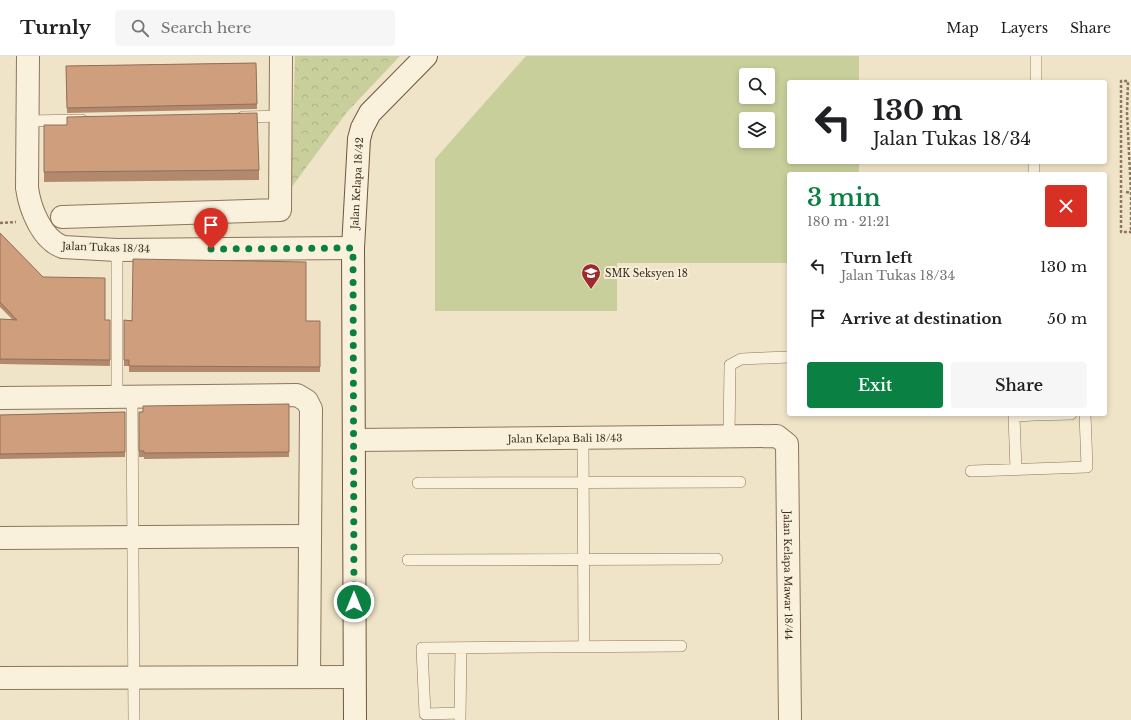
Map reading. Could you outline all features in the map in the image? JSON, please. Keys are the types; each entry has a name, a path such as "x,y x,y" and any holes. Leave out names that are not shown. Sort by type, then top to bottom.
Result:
{"street":[{"name":"Jalan Tukas 18/34","path":"28,56 29,199 34,214 51,241 63,247 117,250 353,248"},
{"path":"62,217 280,210 281,56"},
{"name":"Jalan Kelapa 18/42","path":"355,720 353,248 359,138 362,128 370,113 426,56"},
{"path":"0,398 297,395 307,401 311,409 309,677"},
{"name":"Jalan Kelapa Bali 18/43","path":"354,440 777,436"},
{"name":"Jalan Kelapa Mawar 18/44","path":"777,436 787,444 790,720"},
{"path":"0,538 310,536"},
{"path":"0,678 354,677"}],"lane":[{"path":"1036,56 1036,80"},
{"path":"233,117 281,116"},
{"path":"28,121 91,120"},
{"path":"117,250 133,537 134,720"},
{"path":"729,437 730,365 741,359 787,357"},
{"path":"1014,416 1016,470"},
{"path":"971,471 1087,467 1085,416"},
{"path":"582,438 584,646"},
{"path":"418,483 740,482"},
{"path":"408,560 717,559"},
{"path":"461,648 460,716 425,714 422,648 681,646"}],"path":[{"path":"1121,81 1128,81 1127,113 1131,192 1131,231 1121,232 1121,81"},
{"path":"1126,192 1131,192"}],"green space":[{"path":"295,56 400,56 347,112 291,188"},
{"path":"526,56 859,56 859,80 787,80 787,164 859,164 859,172 787,172 787,263 617,263 617,311 435,311 435,159"}],"building":[{"path":"256,63 257,104 67,108 66,66"},
{"path":"257,113 259,170 44,172 44,125 67,125 67,117"},
{"path":"0,233 43,277 105,278 105,320 110,320 110,360 0,359 0,319 17,320 0,302"},
{"path":"133,259 306,262 306,321 320,321 320,367 129,366 129,360 124,360 124,320 132,321"},
{"path":"289,404 289,452 144,453 144,451 139,451 139,412 143,412 143,406"},
{"path":"125,412 125,452 0,454 0,415"}],"place":[{"name":"SMK Seksyen 18","path":"591,290"}],"route":[{"path":"211,249 353,248 354,602"}]}
